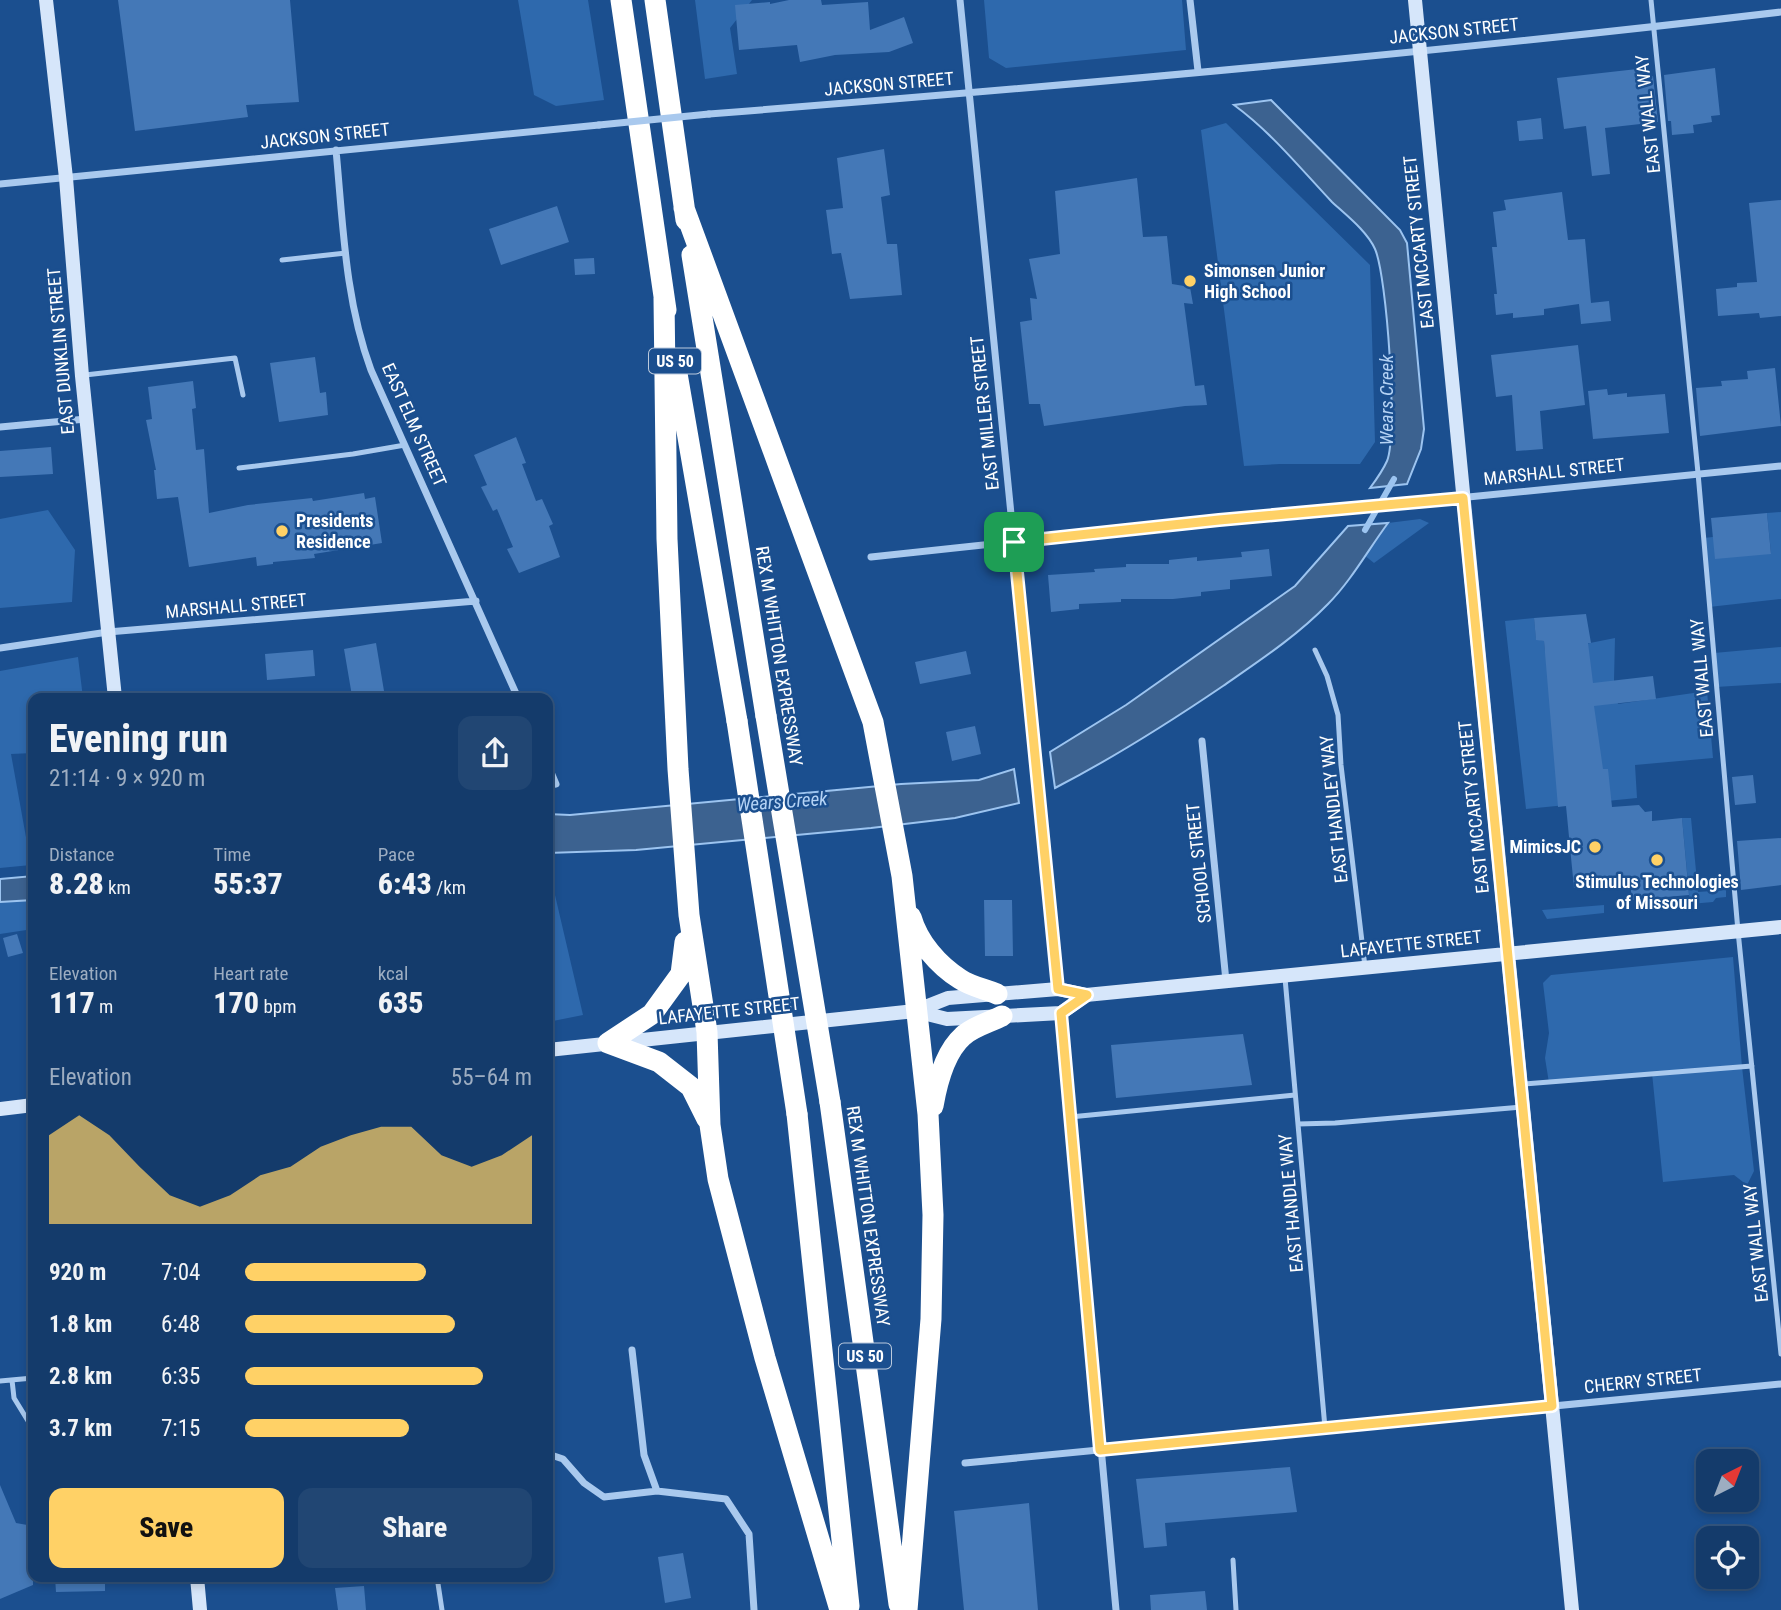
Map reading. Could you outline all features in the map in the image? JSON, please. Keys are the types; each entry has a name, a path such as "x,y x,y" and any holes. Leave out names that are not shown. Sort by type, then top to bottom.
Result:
{"highway":[{"name":"US 50","path":"621,0 664,298 737,721 797,1114 849,1610"},
{"name":"REX M WHITTON EXPRESSWAY","path":"655,0 684,208 830,1102 900,1610"},
{"path":"684,208 873,722 902,883 915,933 934,956 960,979 997,994"},
{"path":"664,298 667,539 678,769 689,915 707,1032 710,1125 718,1178 765,1359 840,1610"},
{"path":"902,883 929,1128 933,1214 931,1319 907,1610"},
{"path":"608,1043 652,1014 681,974 689,915"},
{"path":"929,1128 937,1082 944,1064 963,1036 1002,1016"},
{"path":"608,1043 659,1062 691,1087 710,1125"}],"main road":[{"name":"EAST DUNKLIN STREET","path":"46,0 66,178 86,419 114,693"},
{"name":"EAST MCCARTY STREET","path":"1415,0 1572,1610"},
{"name":"LAFAYETTE STREET","path":"553,1049 915,1010 948,998 1058,989 1087,995 1781,927"},
{"name":"LAFAYETTE STREET","path":"915,1010 947,1019 1061,1013 1087,995"},
{"path":"0,1108 28,1105"},
{"path":"197,1582 200,1610"}],"street":[{"name":"EAST MILLER STREET","path":"960,0 1058,989"},
{"path":"1191,0 1198,71"},
{"name":"JACKSON STREET","path":"0,184 709,114 969,93 1420,50 1781,12"},
{"name":"EAST ELM STREET","path":"336,150 354,316 361,342 517,693"},
{"path":"0,427 86,419"},
{"name":"MARSHALL STREET","path":"871,557 1781,466"},
{"name":"MARSHALL STREET","path":"0,648 108,632 476,601"},
{"name":"SCHOOL STREET","path":"1202,741 1226,982"},
{"path":"553,777 556,784"},
{"path":"1061,1013 1116,1610"},
{"path":"632,1350 643,1455 657,1491"},
{"name":"CHERRY STREET","path":"965,1463 1781,1384"},
{"path":"553,1456 563,1460 584,1483 604,1497 657,1491 726,1499 749,1534 754,1610"}],"lane":[{"name":"EAST WALL WAY","path":"1651,0 1698,473 1738,931 1781,1354"},
{"path":"282,260 346,253"},
{"path":"82,376 235,358 243,395"},
{"path":"239,468 405,445"},
{"name":"EAST HANDLEY WAY","path":"1315,650 1327,676 1338,715 1341,765 1366,968"},
{"name":"EAST HANDLE WAY","path":"1285,975 1325,1428"},
{"path":"1520,1084 1752,1066"},
{"path":"1070,1117 1295,1095"},
{"path":"1298,1124 1523,1107"},
{"path":"0,1381 28,1378"},
{"path":"12,1380 14,1398 28,1421"},
{"path":"1233,1560 1236,1610"},
{"path":"438,1582 442,1610"}],"shaded area":[{"path":"518,0 588,0 604,100 556,106 534,95"},
{"path":"695,0 752,0 730,28 737,74 705,79"},
{"path":"984,0 1182,0 1186,50 1006,68 989,58"},
{"path":"1226,123 1370,265 1375,442 1360,464 1244,466 1201,130"},
{"path":"48,510 75,550 72,602 0,608 0,519"},
{"path":"1781,512 1781,599 1709,607 1703,538 1713,537 1771,553 1767,513"},
{"path":"1420,519 1429,523 1374,563 1364,555 1388,523"},
{"path":"1534,618 1536,639 1544,641 1545,652 1615,638 1614,680 1618,704 1707,691 1713,758 1635,765 1637,798 1526,809 1505,621"},
{"path":"1781,647 1781,683 1716,687 1714,653"},
{"path":"78,657 82,693 28,693 28,753 11,754 28,848 28,865 0,868 0,671"},
{"path":"1682,818 1691,818 1698,892 1726,890 1726,897 1716,898 1713,902 1690,904"},
{"path":"553,887 583,1015 553,1021"},
{"path":"28,900 28,930 0,934 0,902"},
{"path":"1604,905 1604,913 1547,919 1542,910"},
{"path":"1733,957 1754,1171 1747,1185 1734,1175 1663,1182 1652,1073 1549,1083 1545,1058 1549,1033 1543,983 1551,975"}],"water":[{"path":"1271,100 1400,230 1407,243 1424,429 1421,449 1407,484 1370,488 1387,461 1391,421 1387,321 1375,249 1362,230 1285,151 1234,105"},
{"path":"1388,523 1336,595 1291,637 1161,727 1055,788 1050,752 1126,705 1295,586 1348,526"},
{"path":"1014,769 1019,803 955,818 871,828 636,850 553,853 553,814 570,815 901,784 979,780"},
{"path":"28,876 28,900 0,902 0,879"}],"building":[{"path":"118,0 290,0 299,102 246,105 248,117 135,131"},
{"path":"789,0 821,0 822,5 868,2 870,30 904,17 913,43 889,52 835,55 800,62 797,45 739,50 735,5 770,4"},
{"path":"1646,68 1647,77 1653,76 1658,122 1605,128 1610,174 1592,176 1586,126 1564,129 1557,78"},
{"path":"1715,68 1720,115 1711,116 1712,122 1693,125 1694,133 1672,135 1671,121 1668,121 1664,75"},
{"path":"1541,118 1543,139 1519,141 1517,121"},
{"path":"884,149 890,195 881,197 887,244 897,244 902,295 850,299 841,253 832,254 826,210 843,208 837,158"},
{"name":"Simonsen Junior High School","path":"1137,178 1143,237 1167,236 1172,284 1190,287 1193,304 1184,303 1195,386 1204,385 1207,405 1044,426 1040,404 1029,404 1020,322 1032,320 1030,298 1037,299 1029,259 1060,254 1055,191"},
{"path":"1562,192 1568,240 1585,239 1591,303 1609,301 1611,321 1581,324 1579,304 1544,309 1544,315 1513,318 1513,313 1496,315 1494,294 1497,294 1492,247 1497,247 1493,212 1506,210 1504,200"},
{"path":"1781,200 1781,316 1760,318 1759,313 1718,316 1716,289 1737,287 1737,283 1757,282 1749,203"},
{"path":"557,206 569,242 501,265 489,229"},
{"path":"594,258 595,274 575,275 574,259"},
{"path":"1578,345 1585,405 1540,411 1543,449 1516,451 1512,395 1496,397 1491,355"},
{"path":"315,357 320,393 326,392 328,415 279,422 270,363"},
{"path":"1775,368 1781,426 1700,436 1696,388 1722,386 1721,381 1748,379 1747,371"},
{"path":"193,381 196,408 192,409 196,450 204,449 209,513 248,505 312,498 313,501 364,493 365,499 375,497 382,543 314,554 315,558 257,566 256,557 189,567 178,497 157,499 156,470 146,420 152,419 148,387"},
{"path":"1607,389 1608,395 1627,393 1627,397 1665,394 1669,433 1593,439 1588,391"},
{"path":"516,437 526,463 522,464 536,501 542,499 553,524 549,526 560,557 519,573 507,549 513,547 497,509 493,511 481,487 487,485 474,455"},
{"path":"51,447 53,474 0,477 0,451"},
{"path":"1767,513 1771,554 1715,559 1711,518"},
{"path":"1269,549 1272,576 1230,580 1230,589 1173,599 1121,599 1121,602 1079,604 1079,609 1051,612 1048,575 1095,572 1094,569 1126,567 1126,564 1169,564 1169,560 1197,557 1197,561 1242,557 1241,552"},
{"path":"1586,614 1593,683 1653,676 1656,699 1594,706 1603,769 1608,769 1612,807 1639,805 1645,812 1652,811 1652,821 1682,818 1689,895 1632,900 1630,882 1574,888 1566,806 1558,807 1544,641 1536,640 1534,618"},
{"path":"376,643 384,691 351,693 344,649"},
{"path":"313,650 315,676 267,680 265,654"},
{"path":"966,651 971,674 920,684 915,662"},
{"path":"975,726 981,754 952,761 946,732"},
{"path":"1753,775 1756,803 1735,805 1732,777"},
{"path":"1781,838 1781,885 1741,890 1737,841"},
{"path":"984,900 1012,900 1013,956 985,956"},
{"path":"17,934 23,953 8,957 3,938"},
{"path":"1243,1034 1252,1085 1116,1098 1111,1045"},
{"path":"1290,1467 1297,1512 1165,1523 1167,1546 1144,1548 1136,1479"},
{"path":"0,1485 16,1523 28,1525 28,1582 33,1582 33,1585 0,1599"},
{"path":"1029,1503 1038,1610 964,1610 954,1511"},
{"path":"683,1553 691,1598 665,1603 658,1557"},
{"path":"55,1582 105,1582 105,1591 56,1592"},
{"path":"364,1586 366,1610 338,1610 335,1588"},
{"path":"1205,1591 1207,1610 1151,1610 1150,1595"}],"waterway":[{"name":"Wears Creek","path":"1365,530 1394,479"}],"place":[{"name":"Simonsen Junior High School","path":"1190,281"},
{"name":"Presidents Residence","path":"282,531"},
{"name":"MimicsJC","path":"1595,847"},
{"name":"Stimulus Technologies of Missouri","path":"1657,860"}],"route":[{"path":"1463,498 1552,1406 1100,1450 1061,1013 1087,995 1058,989 1014,542 1463,498"}]}
